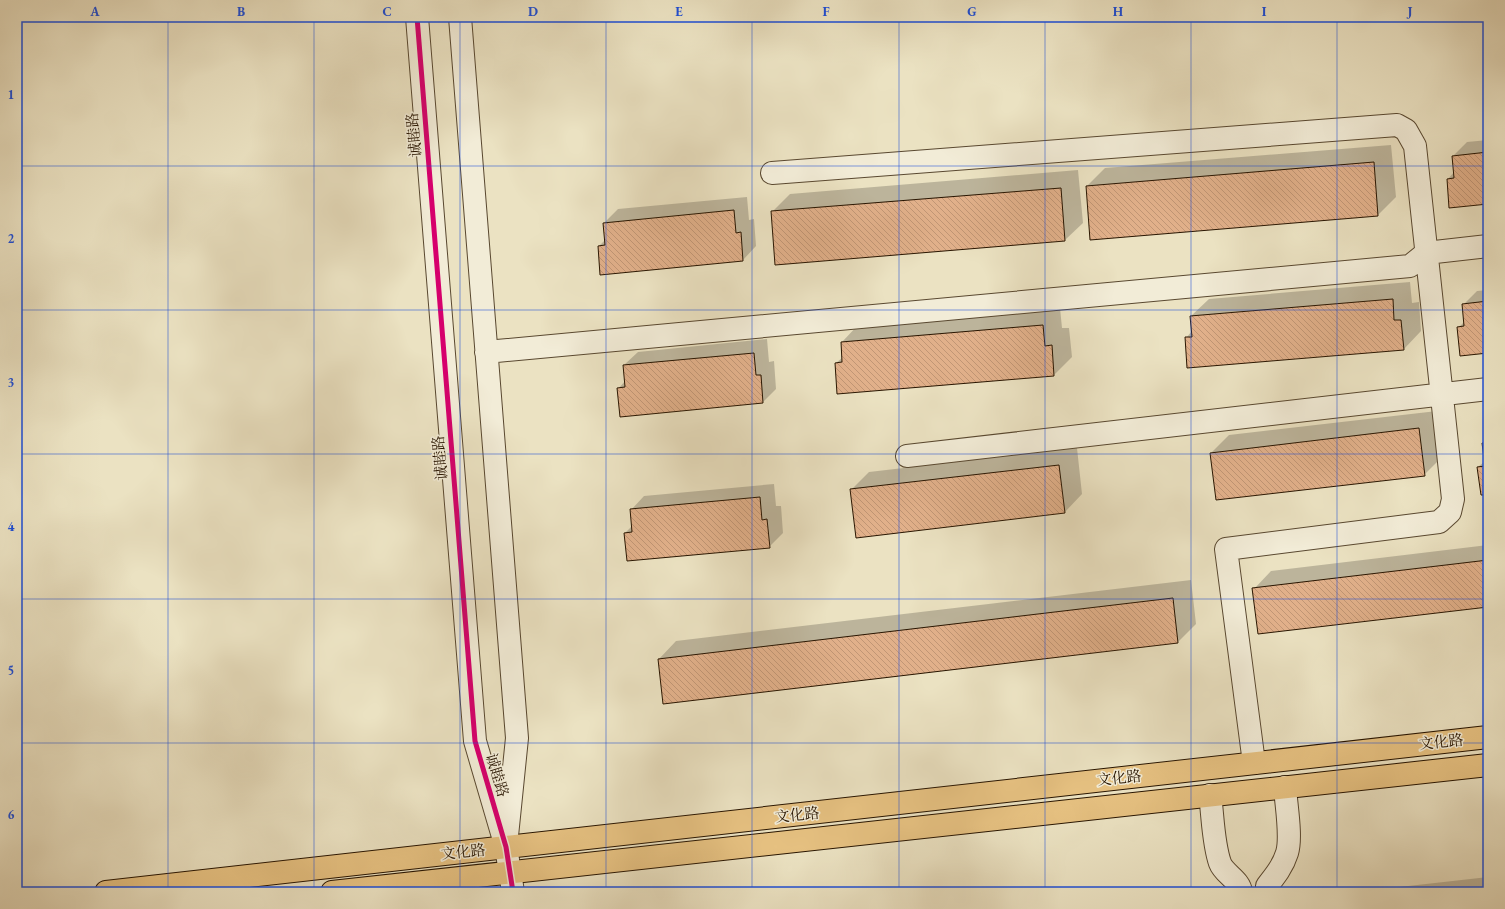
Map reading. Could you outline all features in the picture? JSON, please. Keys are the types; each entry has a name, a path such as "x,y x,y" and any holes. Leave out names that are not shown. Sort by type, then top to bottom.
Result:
{"main road":[{"name":"文化路","path":"106,892 1488,737"},
{"name":"文化路","path":"332,892 511,882 1210,795 1488,765"}],"street":[{"name":"诚睦路","path":"417,17 475,741 506,847 511,882"},
{"path":"460,17 517,738 506,847"},
{"path":"772,173 1397,126 1406,130 1415,146 1453,499 1450,512 1439,522 1226,549 1254,763"},
{"path":"486,352 1410,266 1426,253 1488,246"},
{"path":"907,456 1488,389"},
{"path":"1268,892 1267,886 1283,864 1289,842 1285,787"},
{"path":"1210,795 1217,852 1220,863 1223,870 1241,888 1241,892"}],"building":[{"path":"1488,152 1488,204 1449,208 1447,179 1454,178 1452,156"},
{"path":"1374,162 1378,216 1090,240 1086,186"},
{"path":"1061,188 1065,241 775,265 771,211"},
{"path":"734,210 736,233 741,232 743,261 600,275 598,246 605,245 603,223"},
{"path":"1393,299 1394,320 1401,320 1404,350 1187,368 1185,337 1192,337 1190,316"},
{"path":"1488,301 1488,353 1460,356 1457,327 1464,326 1462,304"},
{"path":"1043,325 1045,346 1052,345 1054,376 837,394 835,363 842,362 841,342"},
{"path":"754,353 756,375 761,375 763,403 620,417 617,388 625,387 623,365"},
{"path":"1419,428 1425,476 1216,500 1210,453"},
{"path":"1482,443 1488,443 1488,495 1481,495 1477,467 1485,466"},
{"path":"1059,465 1065,513 856,538 850,489"},
{"path":"760,497 762,520 767,519 770,548 627,561 624,533 632,532 630,509"},
{"path":"1488,560 1488,607 1258,634 1252,588"},
{"path":"1173,598 1178,643 663,704 658,659"}],"cycle path":[{"path":"417,17 475,741 506,847 513,892"}]}
